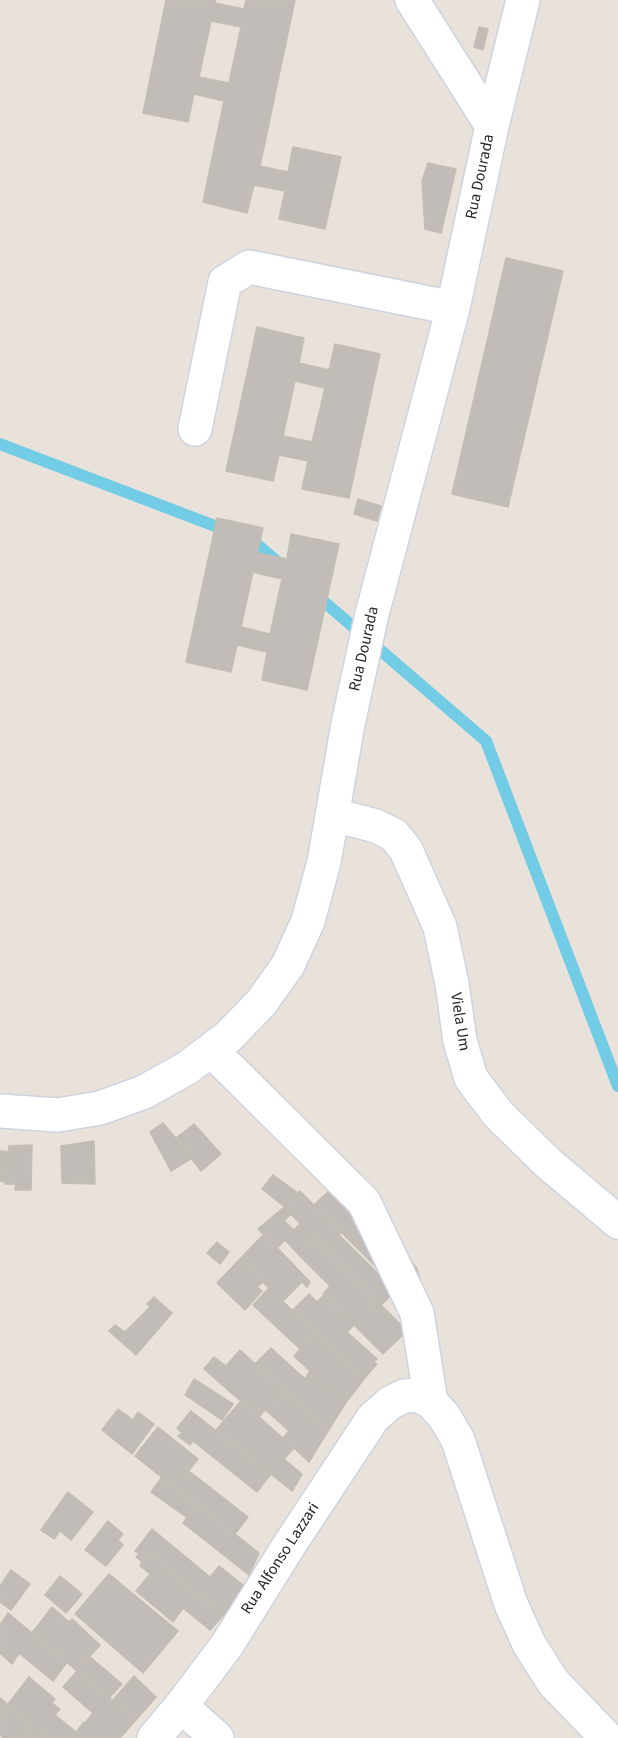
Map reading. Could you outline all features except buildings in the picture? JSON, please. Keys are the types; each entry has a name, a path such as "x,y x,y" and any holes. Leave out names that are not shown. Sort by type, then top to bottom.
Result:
{"street":[{"path":"412,0 492,126"},
{"name":"Rua Dourada","path":"0,1111 58,1115 100,1108 144,1092 187,1068 228,1037 261,1003 288,965 308,921 334,815 348,724 371,618 453,308 492,126 523,0"},
{"path":"195,429 225,282 249,267 453,308"},
{"name":"Viela Um","path":"334,815 376,826 394,835 406,850 440,927 452,984 460,1041 471,1078 481,1094 548,1163 618,1222"},
{"path":"211,1050 364,1202 417,1313 425,1398 444,1416 458,1440 511,1604 529,1644 554,1682 607,1738"},
{"name":"Rua Alfonso Lazzari","path":"154,1738 227,1645 373,1418 390,1403 404,1396 425,1398"},
{"path":"181,1706 217,1738"}],"waterway":[{"path":"0,444 228,531"},
{"path":"245,538 253,541 281,565"},
{"path":"315,594 486,741 618,1086"}]}
